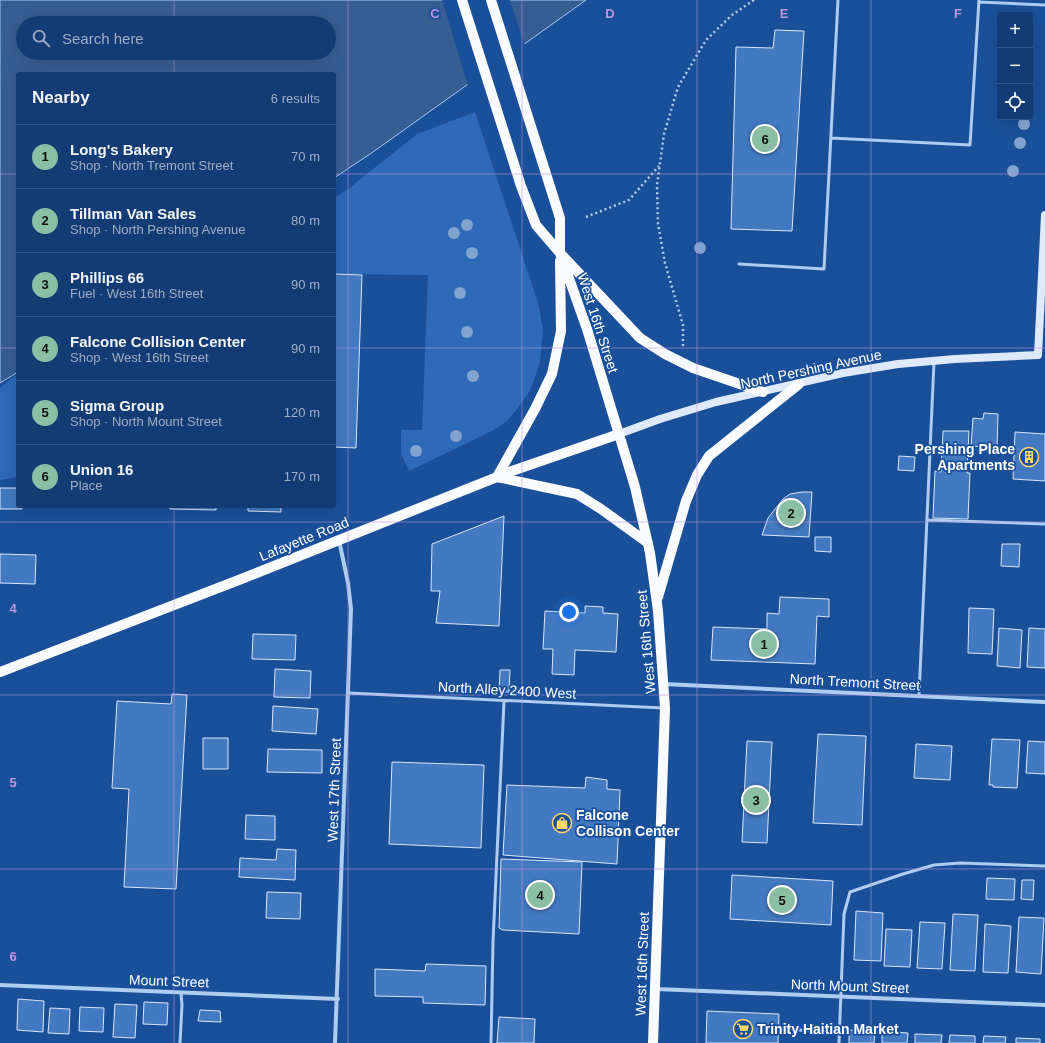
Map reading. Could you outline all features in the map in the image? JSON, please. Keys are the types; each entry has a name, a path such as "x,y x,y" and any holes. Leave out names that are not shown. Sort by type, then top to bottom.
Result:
{"main road":[{"name":"West 16th Street","path":"462,0 521,186 536,225 560,253"},
{"name":"West 16th Street","path":"491,0 560,218 560,253 587,329 620,434 635,487 650,553 657,601 665,708 653,1043"},
{"name":"North Pershing Avenue","path":"620,434 660,419 716,402 843,373 934,361 982,357 1038,355 1045,215"},
{"path":"560,253 640,338 665,354 693,368 763,392"},
{"path":"560,253 560,331 552,374 535,409 497,477 577,494 601,508 648,543"},
{"path":"657,601 686,501 697,474 709,456 799,384"},
{"name":"Lafayette Road","path":"0,672 497,477 620,434"}],"street":[{"name":"West 17th Street","path":"336,1043 349,693 350,596 339,540"},
{"name":"North Tremont Street","path":"664,684 1045,702"},
{"name":"Mount Street","path":"0,985 338,999"},
{"name":"North Mount Street","path":"655,989 1045,1005"}],"lane":[{"path":"739,264 824,269 838,0"},
{"path":"831,138 970,145 979,1 1045,5"},
{"path":"919,696 934,361"},
{"path":"927,520 1045,524"},
{"name":"North Alley 2400 West","path":"349,693 665,708"},
{"path":"490,1043 504,701"},
{"path":"839,1043 844,914 850,892 934,865 960,863 1045,866"},
{"path":"180,1043 182,1005 181,992"},
{"path":"798,1030 839,1032"}],"path":[{"path":"684,347 683,325 665,263 658,224 657,185 664,134 678,87 706,40 732,15 754,0"},
{"path":"586,217 629,200 660,165"}],"shaded area":[{"path":"0,0 586,0 373,152 336,177 336,72 16,72 16,373 0,383"},
{"path":"475,112 538,303 543,329 540,362 534,380 528,394 507,421 492,431 409,471 401,454 401,430 422,430 428,275 336,274 336,197 348,189 417,134"},
{"path":"16,375 16,477 0,480 0,388"}],"pier":[{"path":"442,0 510,0 525,46 468,86"}],"building":[{"path":"775,30 804,31 792,231 731,229 736,47 773,48"},
{"path":"336,274 362,275 356,448 336,447"},
{"path":"984,413 998,414 997,448 971,446 973,418 983,419"},
{"path":"943,431 969,431 967,473 970,473 968,519 933,518 935,471 941,472"},
{"name":"Pershing Place Apartments","path":"1015,432 1045,434 1045,481 1013,479"},
{"path":"899,456 915,457 914,471 898,470"},
{"path":"0,488 16,488 16,508 22,509 0,509"},
{"path":"812,492 809,537 762,535 768,518 783,499 790,494"},
{"path":"216,508 216,510 170,509"},
{"path":"248,508 281,508 281,512 248,511"},
{"path":"504,516 499,626 436,623 440,591 431,591 432,544"},
{"path":"815,537 831,537 831,552 815,551"},
{"path":"1002,544 1020,544 1019,567 1001,566"},
{"path":"0,554 36,555 35,584 0,583"},
{"path":"780,597 829,599 829,617 817,616 815,664 711,660 713,627 767,629 767,613 779,614"},
{"path":"585,606 603,607 603,613 618,614 616,652 575,650 574,675 552,674 553,649 543,649 545,611 585,613"},
{"path":"969,608 994,609 992,654 968,653"},
{"path":"999,628 1022,630 1020,668 997,666"},
{"path":"1029,628 1045,629 1045,668 1027,667"},
{"path":"253,634 296,635 295,660 252,659"},
{"path":"275,669 311,671 310,698 274,697"},
{"path":"500,670 510,670 509,692 499,692"},
{"path":"172,694 187,695 176,889 124,887 129,789 112,788 117,701 171,704"},
{"path":"273,706 318,709 316,734 272,731"},
{"path":"818,734 866,736 862,825 813,823"},
{"path":"203,738 228,738 228,769 203,769"},
{"path":"992,739 1020,740 1017,788 993,787 993,785 989,785"},
{"path":"747,741 772,742 767,843 742,842"},
{"path":"1028,741 1045,742 1045,774 1026,773"},
{"path":"916,744 952,746 950,780 914,778"},
{"path":"268,749 322,750 322,773 267,772"},
{"path":"392,762 484,765 481,848 389,844"},
{"name":"Falcone Collison Center","path":"586,777 607,780 607,789 620,790 617,864 503,855 507,785 585,788"},
{"path":"246,815 275,816 275,840 245,839"},
{"path":"277,849 296,850 295,880 239,877 240,858 276,860"},
{"path":"501,859 582,862 579,934 503,930 499,928"},
{"path":"732,875 833,881 831,925 730,919"},
{"path":"987,878 1015,879 1014,900 986,899"},
{"path":"1022,880 1034,880 1033,900 1021,899"},
{"path":"267,892 301,893 300,919 266,918"},
{"path":"856,911 883,913 881,961 854,960"},
{"path":"953,914 978,915 975,971 950,970"},
{"path":"1019,917 1044,918 1041,974 1016,972"},
{"path":"920,922 945,923 942,969 917,968"},
{"path":"985,924 1011,926 1008,973 983,972"},
{"path":"886,929 912,930 910,967 884,966"},
{"path":"426,964 486,966 485,1005 423,1003 423,997 375,996 375,969 425,971"},
{"path":"18,999 44,1001 43,1032 17,1030"},
{"path":"144,1002 168,1003 167,1025 143,1024"},
{"path":"115,1004 137,1005 135,1038 113,1037"},
{"path":"80,1007 104,1008 103,1032 79,1031"},
{"path":"50,1008 70,1009 69,1034 48,1033"},
{"path":"200,1010 220,1011 221,1022 198,1021"},
{"name":"Trinity Haitian Market","path":"707,1011 779,1014 778,1043 706,1043"},
{"path":"499,1017 535,1019 534,1043 497,1043"},
{"path":"849,1030 875,1031 874,1043 849,1043"},
{"path":"882,1031 908,1033 907,1043 882,1043"},
{"path":"915,1034 942,1035 941,1043 915,1043"},
{"path":"950,1035 975,1036 975,1043 949,1043"},
{"path":"984,1036 1006,1037 1005,1043 983,1043"},
{"path":"1016,1038 1040,1039 1040,1043 1016,1043"}],"place":[{"name":"Union 16","path":"765,139"},
{"name":"Pershing Place Apartments","path":"1029,457"},
{"name":"Tillman Van Sales","path":"791,513"},
{"name":"Long's Bakery","path":"764,644"},
{"name":"Phillips 66","path":"756,800"},
{"name":"Falcone Collison Center","path":"562,823"},
{"name":"Falcone Collision Center","path":"540,895"},
{"name":"Sigma Group","path":"782,900"},
{"name":"Trinity Haitian Market","path":"743,1029"}]}
